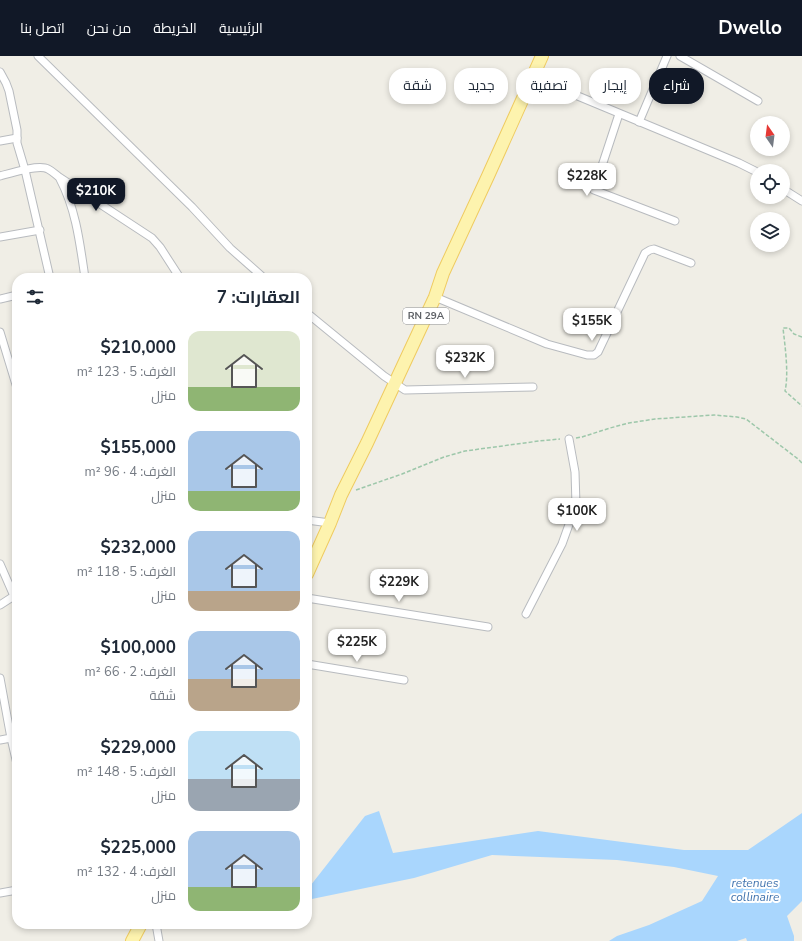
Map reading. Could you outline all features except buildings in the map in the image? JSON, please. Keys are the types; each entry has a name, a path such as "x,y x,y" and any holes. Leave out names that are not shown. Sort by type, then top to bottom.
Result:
{"main road":[{"name":"RN 29A","path":"537,68 542,56"},
{"name":"RN 29A","path":"312,563 341,495 368,443 435,297 443,273 520,104"},
{"path":"132,941 138,929"}],"street":[{"path":"38,56 186,202 230,248 258,273"},
{"path":"639,122 667,56"},
{"path":"680,56 758,101"},
{"path":"0,72 9,91 17,130 17,143 40,230 49,273"},
{"path":"581,98 750,168"},
{"path":"619,114 594,190 675,221"},
{"path":"0,141 17,138"},
{"path":"0,176 44,167 50,169 59,177 152,238 160,247 177,273"},
{"path":"59,177 66,190 77,226 84,273"},
{"path":"790,193 802,201"},
{"path":"0,237 40,230"},
{"path":"435,297 547,344 587,355 594,355 598,352 645,253 650,250 654,250 691,263"},
{"path":"0,299 12,296"},
{"path":"312,317 384,376 405,390 533,387"},
{"path":"0,332 12,372"},
{"path":"526,614 562,544 576,505 575,472 569,438"},
{"path":"312,521 330,523"},
{"path":"0,564 12,587"},
{"path":"0,605 12,598"},
{"path":"312,599 488,627"},
{"path":"312,665 404,680"},
{"path":"0,678 12,742"},
{"path":"0,740 11,738"},
{"path":"0,893 12,891"},
{"path":"157,929 159,941"}],"path":[{"path":"802,338 794,334 789,328 782,328 785,346 787,383 785,391 802,406"}],"water":[{"name":"retenues collinaire","path":"379,811 393,853 538,831 684,850 748,850 802,813 802,901 787,916 794,936 794,941 747,941 746,938 737,941 609,941 617,936 649,925 702,901 718,876 674,867 617,860 492,855 414,878 312,899 312,884 365,816"}]}
